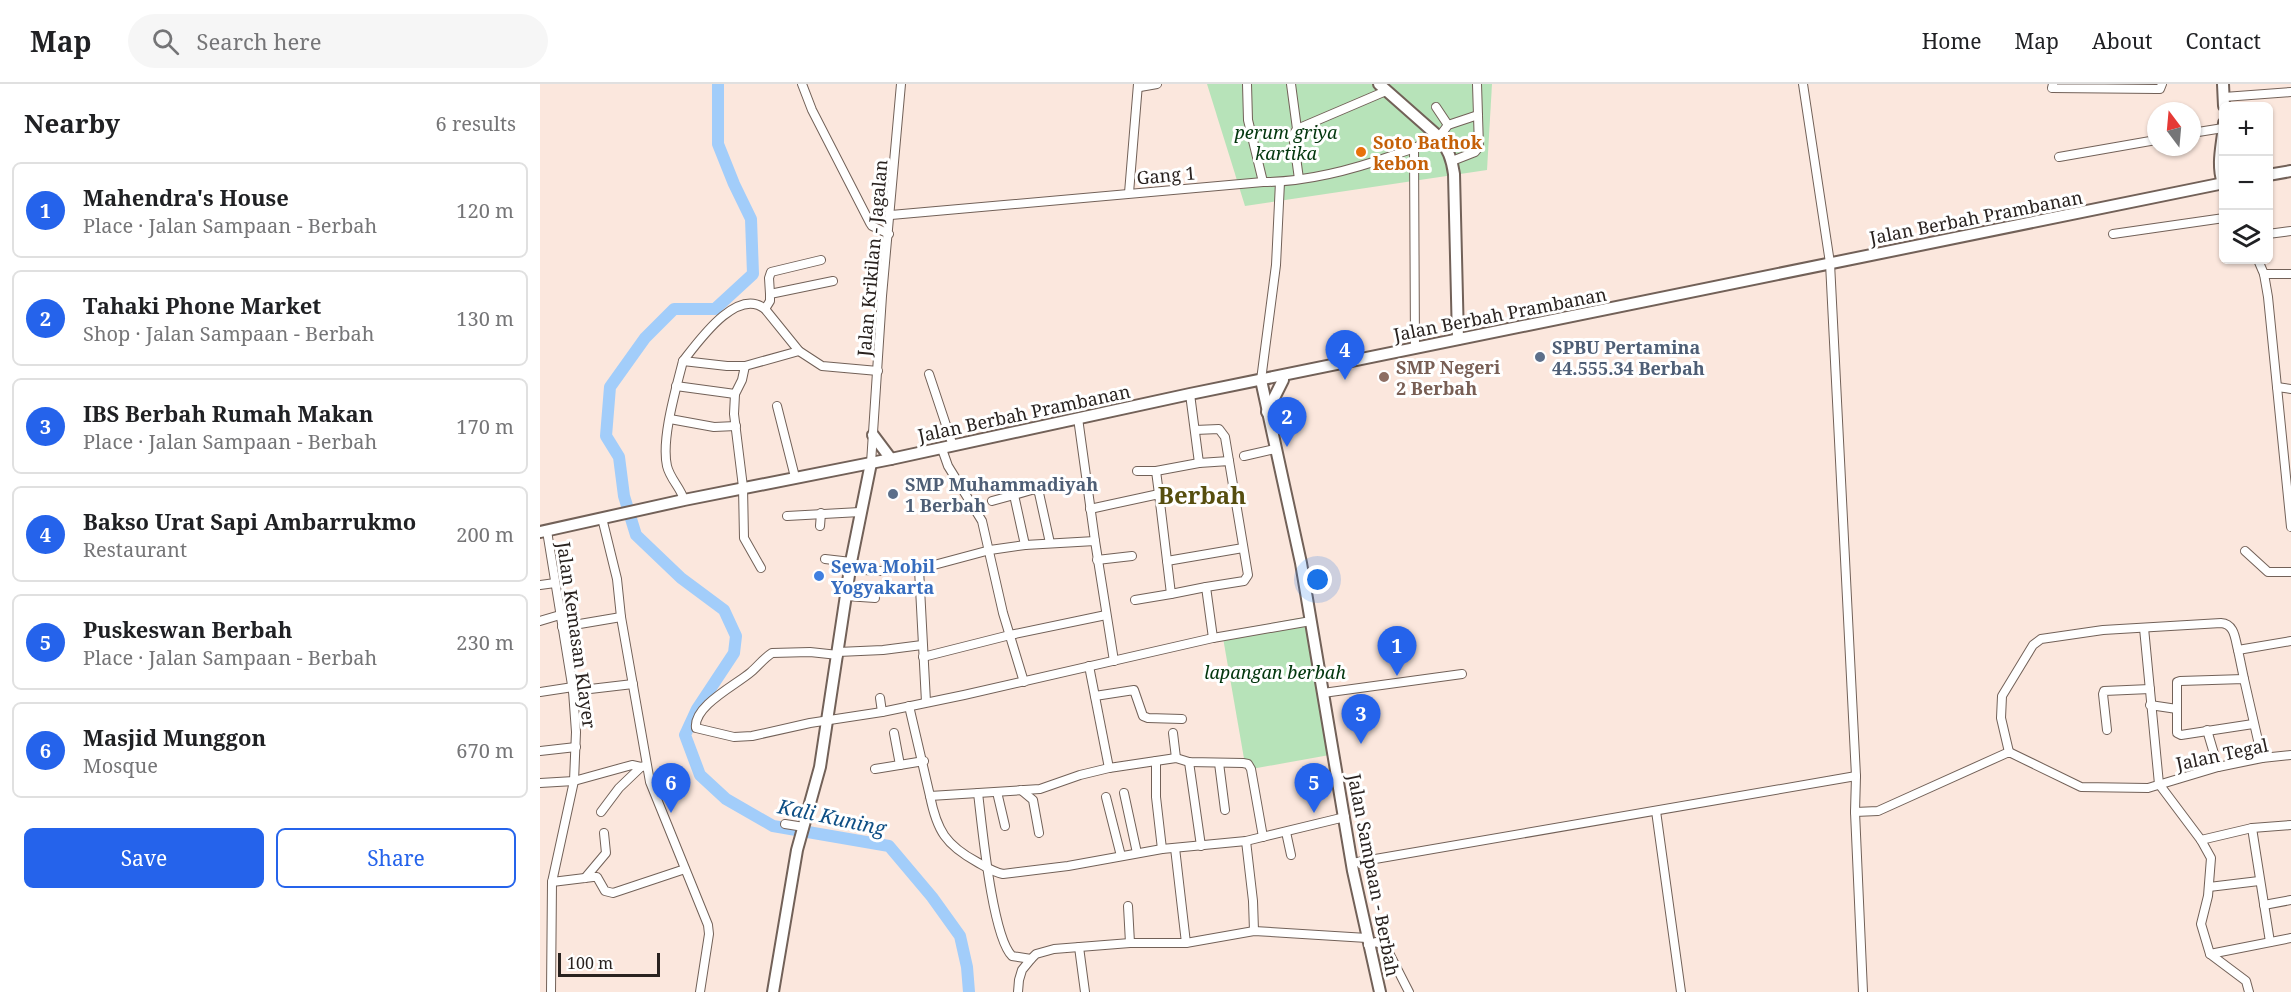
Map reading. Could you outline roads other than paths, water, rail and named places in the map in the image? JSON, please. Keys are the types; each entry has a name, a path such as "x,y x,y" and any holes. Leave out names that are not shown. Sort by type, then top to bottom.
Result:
{"main road":[{"path":"2223,84 2224,102"},
{"path":"1383,87 1437,136 1446,147 1452,161 1458,339"},
{"path":"2273,174 2291,171"},
{"name":"Jalan Berbah Prambanan","path":"544,532 743,487 891,459 1190,394 2219,184"},
{"path":"1267,413 1283,376"},
{"name":"Jalan Sampaan - Berbah","path":"1261,380 1294,529 1352,863 1380,992"},
{"path":"873,435 891,459"},
{"path":"773,992 796,850 820,767 860,512 871,463"}],"street":[{"path":"802,84 812,110 870,223 889,234"},
{"name":"Jalan Krikilan - Jagalan","path":"871,463 901,84"},
{"path":"1130,194 1139,86 1157,84"},
{"path":"1247,84 1248,120 1263,182"},
{"path":"1291,84 1297,129"},
{"path":"1452,161 1477,150 1478,84"},
{"path":"1803,84 1830,263 1856,776 1855,812 1863,992"},
{"path":"2053,84 2052,88 2157,89 2162,84"},
{"path":"1299,179 1293,135 1297,129 1383,87"},
{"path":"2224,102 2291,92"},
{"path":"1436,107 1448,125"},
{"path":"1437,136 1448,125 1478,115"},
{"path":"2201,132 2219,129"},
{"name":"Gang 1","path":"891,215 1280,182 1342,172 1414,147 1437,136"},
{"path":"2060,157 2147,142"},
{"path":"1414,147 1415,348"},
{"path":"1261,380 1276,265 1280,182"},
{"path":"2113,234 2219,219"},
{"path":"2273,233 2291,231"},
{"path":"765,309 770,301 771,272 821,261"},
{"path":"2260,264 2264,274 2291,527"},
{"path":"2264,274 2291,274"},
{"path":"770,294 832,281"},
{"path":"684,500 666,464 666,440 676,386 683,361 712,324 726,314 746,304 759,304 799,351 822,366 878,371"},
{"path":"683,361 745,366 799,351"},
{"path":"745,366 742,381 735,394 743,487 744,538 761,568"},
{"path":"929,374 947,447 948,465 982,520 1003,613 1024,682"},
{"path":"676,386 735,394"},
{"path":"2277,387 2291,389"},
{"path":"1190,394 1199,463"},
{"path":"777,406 795,477"},
{"path":"1078,418 1097,560 1114,661"},
{"path":"670,419 714,427 736,426"},
{"path":"1135,600 1246,580 1248,575 1225,437 1219,429 1195,430"},
{"path":"1244,456 1275,449"},
{"path":"1137,471 1156,471 1199,463 1229,461"},
{"path":"1156,471 1171,594"},
{"path":"992,501 1037,490 1050,543"},
{"path":"1090,508 1159,494"},
{"path":"1014,495 1025,545"},
{"path":"787,516 860,512"},
{"path":"820,526 821,513"},
{"path":"602,518 617,579 644,766 708,925 709,933 700,992"},
{"name":"Jalan Kemasan Klayer","path":"544,532 573,689 576,747 574,781 552,882 551,992"},
{"path":"825,559 880,572 919,569 990,550 1025,545 1095,541"},
{"path":"1167,561 1243,548"},
{"path":"2245,551 2268,572 2291,572"},
{"path":"1097,560 1132,556"},
{"path":"919,569 926,702"},
{"path":"540,585 555,583"},
{"path":"1206,587 1213,638"},
{"path":"846,596 875,598"},
{"path":"540,621 561,615"},
{"path":"923,657 1010,635 1106,615"},
{"path":"562,627 621,616"},
{"path":"922,645 838,654 772,653 749,674 712,701 695,722 696,728 734,737 752,736 1024,682 1213,638 1311,621"},
{"path":"1855,812 1870,813 1896,803 2009,752 2001,718 2001,696 2032,645 2041,639 2072,634 2103,630 2228,624 2238,650 2262,758"},
{"path":"2144,628 2159,784 2201,840 2211,858 2209,887 2201,924 2210,954 2246,981 2249,992"},
{"path":"2238,650 2291,641"},
{"path":"1089,666 1109,768"},
{"path":"1323,693 1462,674"},
{"path":"2244,679 2177,682 2177,733 2181,735 2253,724"},
{"path":"540,692 633,684"},
{"path":"2107,730 2104,691 2150,688"},
{"path":"1095,696 1134,690 1143,716 1182,718"},
{"path":"880,698 882,712"},
{"path":"2150,705 2177,709"},
{"path":"909,706 924,761 934,817 945,839 964,855 1003,874 1162,849 1246,841 1345,817"},
{"path":"2207,730 2218,767"},
{"path":"894,733 900,765"},
{"path":"1173,733 1176,758"},
{"path":"540,751 576,747"},
{"name":"Jalan Tegal","path":"2009,752 2081,788 2135,789 2218,767 2291,755"},
{"path":"930,796 1051,786 1080,775 1109,768 1176,758 1189,762 1243,763 1248,764 1251,769 1263,837"},
{"path":"875,769 924,761"},
{"path":"1156,761 1156,797 1162,849"},
{"path":"1189,762 1201,846"},
{"path":"1219,763 1225,810"},
{"path":"540,783 574,781 632,765 644,766"},
{"path":"601,812 619,788 644,766"},
{"path":"1352,863 1856,776"},
{"path":"1021,790 1033,800 1039,833"},
{"path":"996,792 1005,826"},
{"path":"978,793 987,867 1006,951 1012,956 1031,959"},
{"path":"1125,793 1137,853"},
{"path":"1106,797 1120,856"},
{"path":"1656,811 1681,992"},
{"path":"785,824 804,827"},
{"path":"2201,840 2252,828 2291,825"},
{"path":"2252,828 2259,881 2271,942"},
{"path":"1286,831 1292,855"},
{"path":"585,878 606,853 604,833"},
{"path":"1246,841 1254,931"},
{"path":"1175,848 1186,943"},
{"path":"552,882 597,877 605,891 613,893 685,869"},
{"path":"2209,887 2259,881"},
{"path":"2264,904 2291,900"},
{"path":"1128,906 1130,943"},
{"path":"1018,992 1022,970 1031,959 1044,951 1130,943 1186,943 1254,931 1376,942 1386,947 1409,992"},
{"path":"2210,954 2291,938"},
{"path":"1079,947 1085,992"}],"waterway":[{"name":"Kali Kuning","path":"718,84 718,144 751,219 753,274 715,309 674,309 645,338 610,387 606,436 619,457 624,496 636,535 681,578 724,610 736,636 734,653 697,709 685,735 700,775 726,799 773,826 889,846 932,897 960,936 967,967 969,992"}],"place":[{"name":"Soto Bathok kebon","path":"1361,152"},
{"name":"SPBU Pertamina 44.555.34 Berbah","path":"1540,357"},
{"name":"SMP Negeri 2 Berbah","path":"1384,377"},
{"name":"Bakso Urat Sapi Ambarrukmo","path":"1345,380"},
{"name":"Tahaki Phone Market","path":"1287,447"},
{"name":"SMP Muhammadiyah 1 Berbah","path":"893,494"},
{"name":"Sewa Mobil Yogyakarta","path":"819,576"},
{"name":"Mahendra's House","path":"1397,676"},
{"name":"IBS Berbah Rumah Makan","path":"1361,744"},
{"name":"Masjid Munggon","path":"671,813"},
{"name":"Puskeswan Berbah","path":"1314,813"}],"district":[{"name":"Berbah","path":"1202,494"}],"park label":[{"name":"perum griya kartika","path":"1286,142"},
{"name":"lapangan berbah","path":"1275,672"}]}
